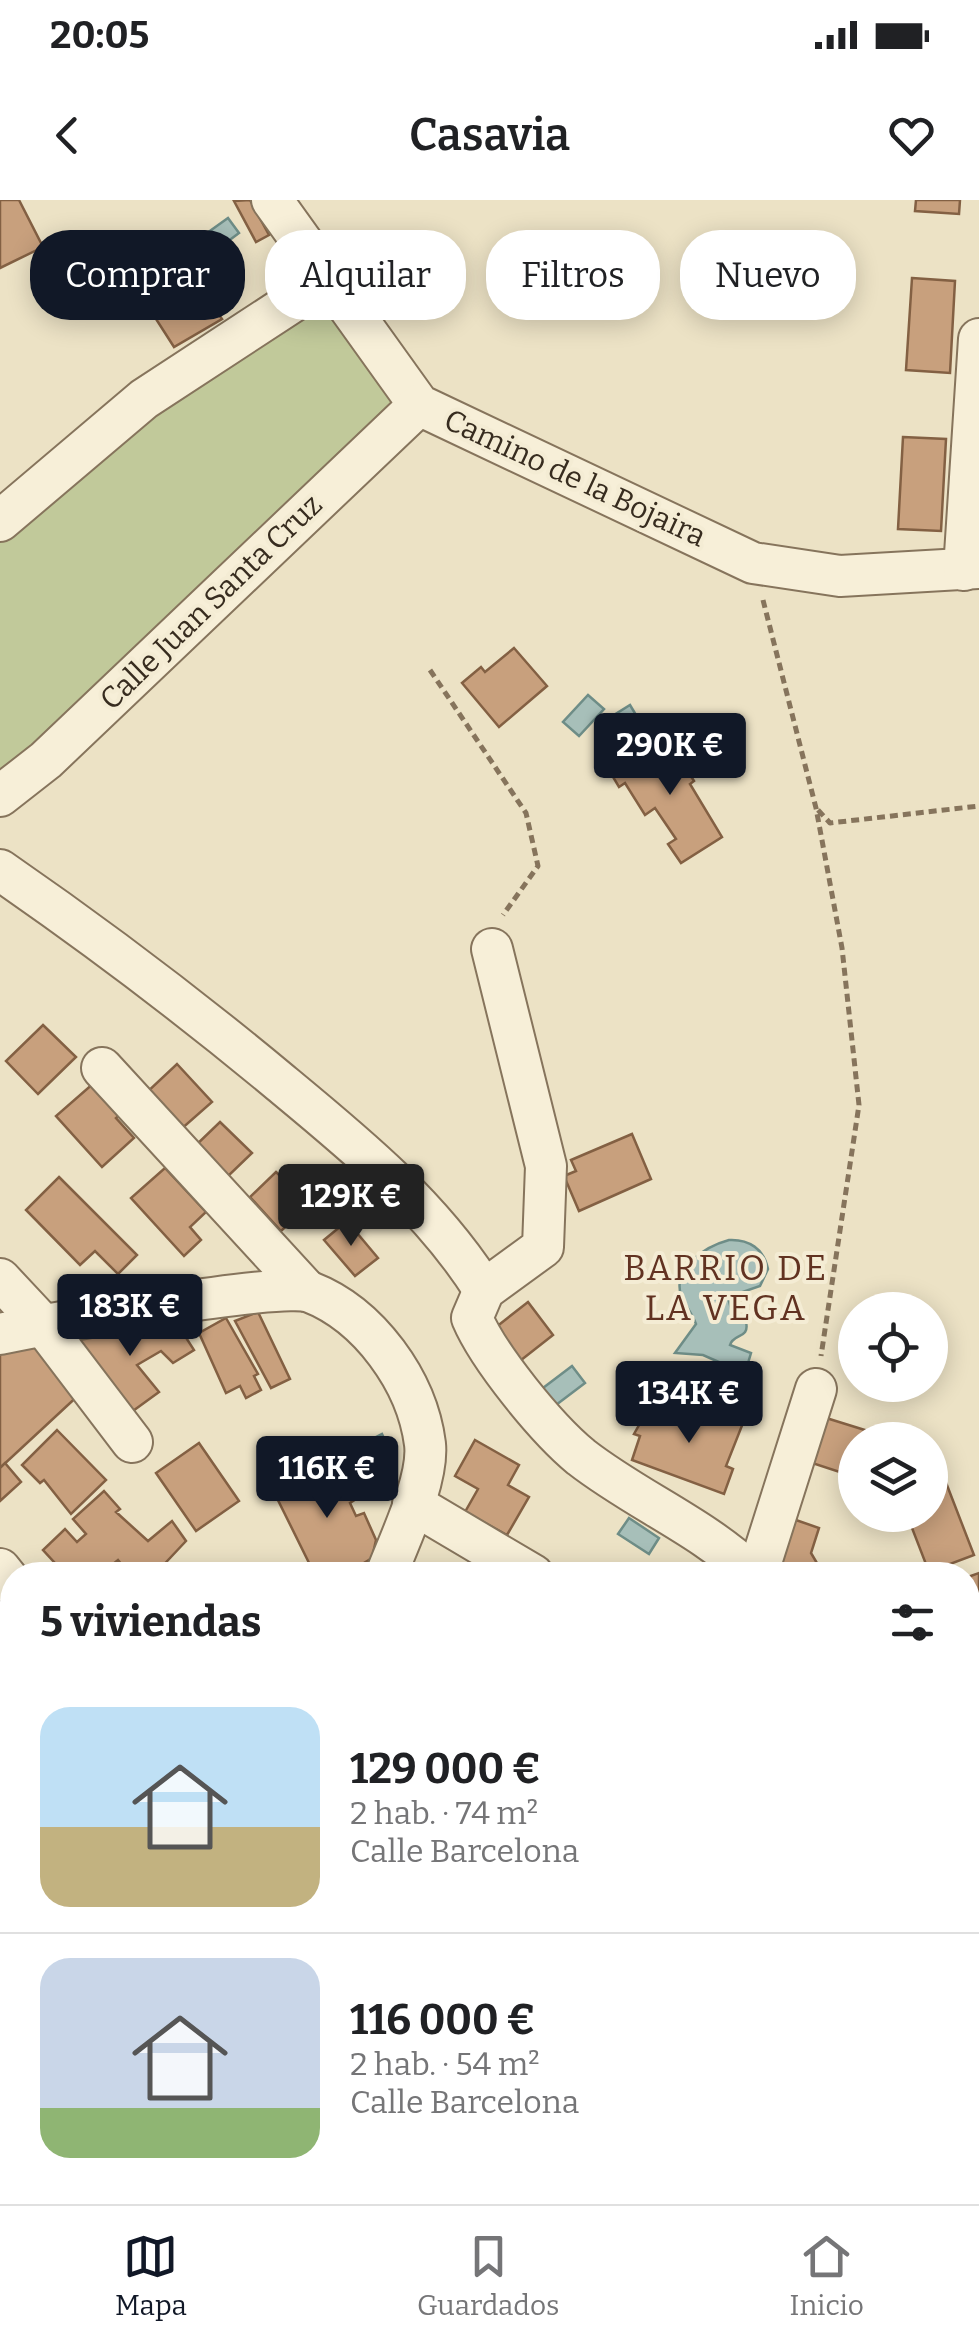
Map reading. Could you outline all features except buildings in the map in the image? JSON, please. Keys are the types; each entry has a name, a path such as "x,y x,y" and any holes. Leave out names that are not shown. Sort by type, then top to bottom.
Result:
{"street":[{"name":"Camino de la Bojaira","path":"272,200 292,230"},
{"path":"0,521 144,399 265,320"},
{"name":"Camino de la Bojaira","path":"356,320 419,405 754,563 840,576 972,569"},
{"path":"972,569 979,339"},
{"name":"Calle Juan Santa Cruz","path":"0,796 46,760 419,405"},
{"path":"0,870 199,1015 375,1160 461,1254 484,1290"},
{"path":"492,949 546,1166 543,1248 484,1290 472,1318 485,1350 580,1456 740,1562"},
{"path":"102,1068 308,1290 371,1333 405,1380 425,1446 413,1504 391,1562"},
{"path":"0,1278 43,1325 132,1442"},
{"path":"0,1334 308,1290"},
{"path":"759,1562 816,1389"},
{"path":"413,1504 510,1562"}],"path":[{"path":"754,563 816,808 842,948 859,1105 816,1389"},
{"path":"430,670 526,813 538,866 493,929 492,949"},
{"path":"816,808 830,823 979,806"}],"green space":[{"path":"289,320 340,320 394,403 0,777 0,539 162,401"}],"water":[{"path":"228,218 237,230 211,230"},
{"path":"588,695 604,709 579,736 563,722"},
{"path":"630,705 651,740 634,750 614,715"},
{"path":"729,1240 754,1247 768,1269 760,1286 728,1297 733,1317 746,1322 747,1327 730,1345 751,1353 748,1363 737,1370 703,1355 675,1353 696,1324 681,1295 682,1275 693,1259"},
{"path":"572,1366 585,1383 552,1408 539,1391"},
{"path":"382,1434 392,1455 359,1471 349,1451"},
{"path":"629,1518 659,1538 649,1554 618,1534"}],"district":[{"name":"BARRIO DE LA VEGA","path":"726,1288"}]}
